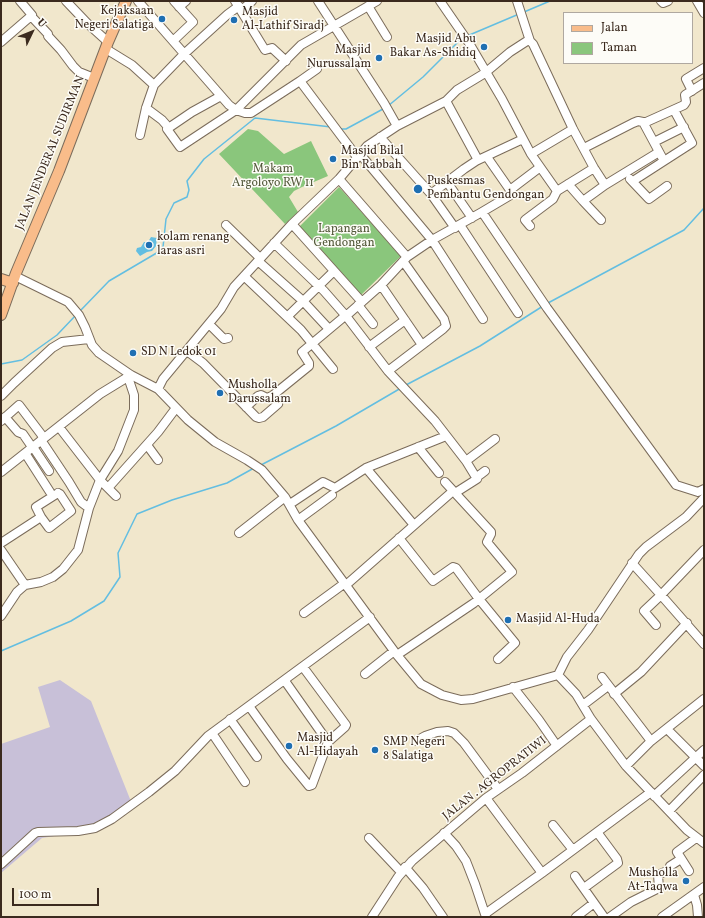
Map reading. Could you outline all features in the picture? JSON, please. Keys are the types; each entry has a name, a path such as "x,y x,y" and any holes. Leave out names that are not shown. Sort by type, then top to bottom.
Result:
{"main road":[{"name":"JALAN JENDERAL SUDIRMAN","path":"1,315 14,279 59,172 94,78 126,1"},
{"path":"1,279 14,279"}],"street":[{"path":"20,1 73,66 80,72 94,78"},
{"path":"66,1 107,46 132,65 154,85"},
{"path":"138,1 221,96 236,110 247,114 251,113 318,70"},
{"path":"177,4 186,1"},
{"path":"140,135 146,108 154,85 184,54 238,5 252,1"},
{"path":"318,1 390,111 397,126"},
{"path":"146,108 162,120 169,128 167,129 180,147 236,110 302,45 377,1"},
{"path":"440,1 469,43 485,73 502,99 531,154 557,191"},
{"path":"661,1 663,3 668,1"},
{"path":"697,1 704,13"},
{"path":"173,41 196,20 177,4"},
{"path":"518,4 530,41 573,129 605,185"},
{"path":"238,5 265,50 272,48 286,61"},
{"path":"368,6 387,37"},
{"path":"1,42 31,16"},
{"path":"158,389 163,379 221,309 231,291 292,224 339,179 367,146 397,126 446,101 457,90 485,73 510,52 527,41 530,41"},
{"path":"692,91 686,79 704,68"},
{"path":"300,81 358,156 432,240 483,319"},
{"path":"584,148 633,123 638,121 644,123 686,104 685,95 704,83"},
{"path":"169,128 192,112 221,96"},
{"path":"446,101 478,160"},
{"path":"633,181 692,144 674,110"},
{"path":"644,123 664,161"},
{"path":"654,142 684,127"},
{"path":"531,154 573,129"},
{"path":"380,137 458,226 518,314"},
{"path":"431,194 478,160 523,139"},
{"path":"583,201 605,185 659,152"},
{"path":"246,407 258,396 261,395 267,398 272,396 309,366 309,363 301,353 360,304 381,285 405,259 432,240 509,196 511,192 510,190 487,157"},
{"path":"510,190 540,168"},
{"path":"530,226 525,220 554,199 557,191 594,168"},
{"path":"622,175 633,181 650,199 667,186"},
{"path":"339,179 405,259 446,323 446,326 443,329 388,370"},
{"path":"447,182 472,218"},
{"path":"568,184 601,220"},
{"path":"482,212 545,304 676,485 698,492 704,489"},
{"path":"292,224 360,304 373,324"},
{"path":"226,225 259,260 303,301 329,329"},
{"path":"274,243 346,316 388,370 446,436 477,477"},
{"path":"288,316 333,272"},
{"path":"244,276 288,316 333,369"},
{"path":"14,279 63,298 77,312 92,345 99,353 130,376 158,389 188,420 215,442 248,460 262,470 288,501 298,520 395,653 421,684 442,695 461,700 473,699 558,674 567,657 588,630 632,563 646,547 686,518 704,498"},
{"path":"381,285 422,345"},
{"path":"369,347 404,320"},
{"path":"209,324 224,339 228,338"},
{"path":"1,396 52,348 62,342 89,339"},
{"path":"187,351 203,363 256,417 262,417 278,404 272,396"},
{"path":"1,472 100,394 130,376"},
{"path":"1,616 17,592 25,585 47,580 62,571 76,554 80,545 89,508 100,480 118,451 134,410 134,395 130,376"},
{"path":"49,471 23,434 18,432 3,419 19,405 43,439 82,502 89,508"},
{"path":"108,488 147,445 176,408"},
{"path":"60,427 100,480 116,496"},
{"path":"240,533 288,501 323,482 335,488 366,468 446,436"},
{"path":"466,462 495,439"},
{"path":"147,445 158,460"},
{"path":"418,447 439,473"},
{"path":"25,453 50,492"},
{"path":"366,468 414,525"},
{"path":"304,613 345,584 454,492 476,481 477,477 485,471"},
{"path":"365,674 478,599 511,574 512,571 487,542 491,532 445,482"},
{"path":"59,493 71,511 50,527 48,527 41,517 36,508 37,506 59,493"},
{"path":"298,520 332,495"},
{"path":"1,543 41,517"},
{"path":"400,538 432,581 455,568 515,644 498,658"},
{"path":"1,550 25,585"},
{"path":"656,625 644,611 704,550"},
{"path":"632,563 704,644"},
{"path":"1,864 35,833 78,831 96,828 112,819 175,771 195,748 212,732 370,618"},
{"path":"614,694 641,672 686,623"},
{"path":"249,706 287,760 309,786 312,785 328,742 346,725 303,666"},
{"path":"558,674 576,694 591,719 626,766 687,830 704,843"},
{"path":"602,677 651,741"},
{"path":"284,680 328,742"},
{"path":"583,705 608,686"},
{"path":"513,687 557,746"},
{"path":"626,766 651,741 704,699"},
{"name":"JALAN . AGROPRATIWI","path":"372,917 403,870 444,833 498,788 522,773 591,719"},
{"path":"230,720 257,757"},
{"path":"667,729 704,766"},
{"path":"416,741 437,732 448,731 454,733 464,743 498,788"},
{"path":"212,732 245,782"},
{"path":"444,833 456,846 466,861 485,916 572,850 653,794 704,750"},
{"path":"669,811 704,775"},
{"path":"486,798 542,873"},
{"path":"553,825 572,850"},
{"path":"584,888 618,863 597,832"},
{"path":"369,838 428,895 443,917"},
{"path":"689,871 678,851 696,838"},
{"path":"610,917 631,902 659,888 658,875 669,870 670,866 682,859"},
{"path":"575,876 604,917"},
{"path":"662,917 704,887"},
{"path":"694,895 698,917"},
{"path":"576,917 594,903"}],"shaded area":[{"path":"60,680 91,701 132,804 86,831 42,838 1,873 1,744 50,727 38,687"}],"green space":[{"name":"Makam Argoloyo RW 11","path":"248,129 258,131 284,154 311,141 328,176 294,191 289,197 298,212 285,224 219,154"},
{"name":"Lapangan Gendongan","path":"339,187 401,256 359,297 297,229"}],"water":[{"name":"kolam renang laras asri","path":"151,237 157,238 156,246 152,251 140,256 136,251 137,248 141,247 144,242 148,242"}],"waterway":[{"path":"524,12 550,1"},
{"path":"467,36 519,14"},
{"path":"388,106 423,77 462,38"},
{"path":"340,129 346,129 383,109"},
{"path":"80,311 109,281 160,251 163,247 166,219 174,203 187,197 189,190 187,181 204,159 255,118 331,127"},
{"path":"548,303 684,230 704,208"},
{"path":"406,385 480,346 543,306"},
{"path":"1,364 22,360 57,335 76,315"},
{"path":"261,465 336,426 401,388"},
{"path":"1,651 71,621 104,601 120,577 118,553 137,514 172,500 227,483 254,468"}],"place":[{"name":"Kejaksaan Negeri Salatiga","path":"162,19"},
{"name":"Masjid Al-Lathif Siradj","path":"234,20"},
{"name":"Masjid Abu Bakar As-Shidiq","path":"484,47"},
{"name":"Masjid Nurussalam","path":"379,58"},
{"name":"Masjid Bilal Bin Rabbah","path":"333,159"},
{"name":"Puskesmas Pembantu Gendongan","path":"418,189"},
{"name":"kolam renang laras asri","path":"149,245"},
{"name":"SD N Ledok 01","path":"133,353"},
{"name":"Musholla Darussalam","path":"220,393"},
{"name":"Masjid Al-Huda","path":"508,620"},
{"name":"Masjid Al-Hidayah","path":"289,746"},
{"name":"SMP Negeri 8 Salatiga","path":"375,750"},
{"name":"Musholla At-Taqwa","path":"686,881"}]}
